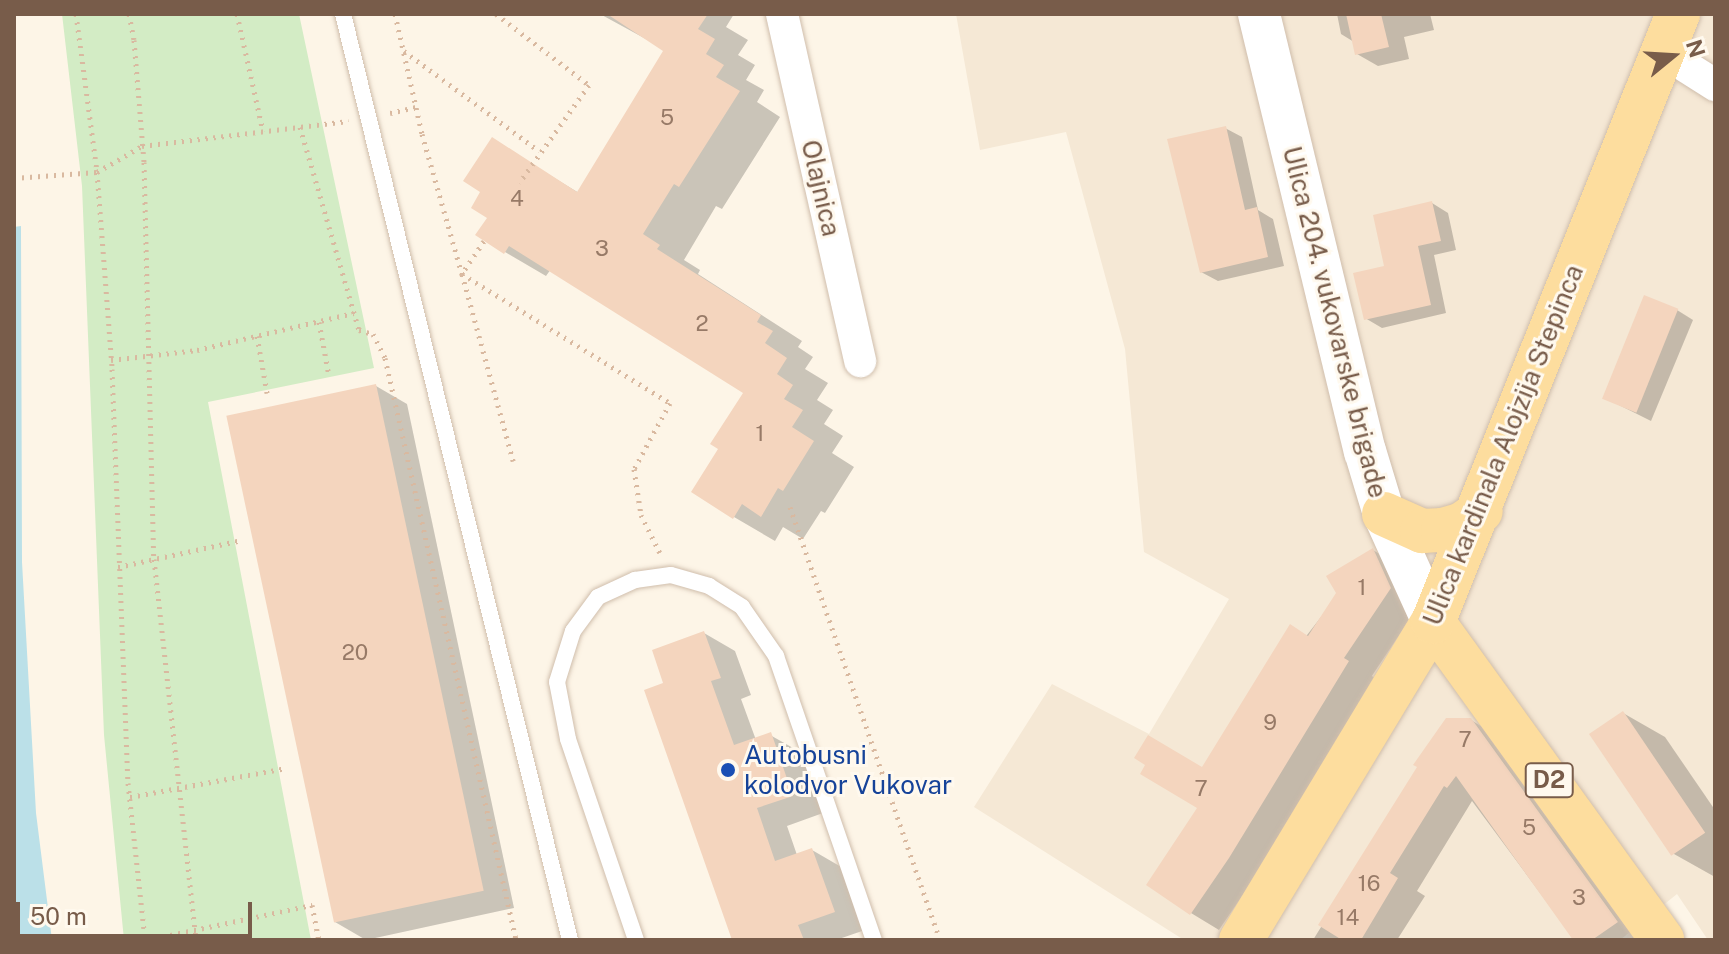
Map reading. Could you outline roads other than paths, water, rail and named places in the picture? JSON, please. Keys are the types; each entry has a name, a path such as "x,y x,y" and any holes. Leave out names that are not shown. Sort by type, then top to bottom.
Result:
{"main road":[{"name":"Ulica kardinala Alojzija Stepinca","path":"1241,940 1433,622 1481,511 1670,33"},
{"path":"1384,514 1422,531 1461,525 1481,511"},
{"name":"D2","path":"1433,622 1648,934"}],"street":[{"name":"Olajnica","path":"782,14 860,361"},
{"name":"Ulica 204. vukovarske brigade","path":"1259,14 1365,451 1384,514 1433,622"},
{"path":"1670,33 1715,85"}],"lane":[{"path":"343,14 366,118 460,482 570,940"},
{"path":"636,940 568,739 557,682 573,631 598,597 635,580 671,575 709,586 742,607 776,656 874,940"}],"water":[{"path":"21,226 22,562 36,813 52,940 14,940 14,227"}],"place":[{"name":"Autobusni kolodvor Vukovar","path":"728,770"}]}
